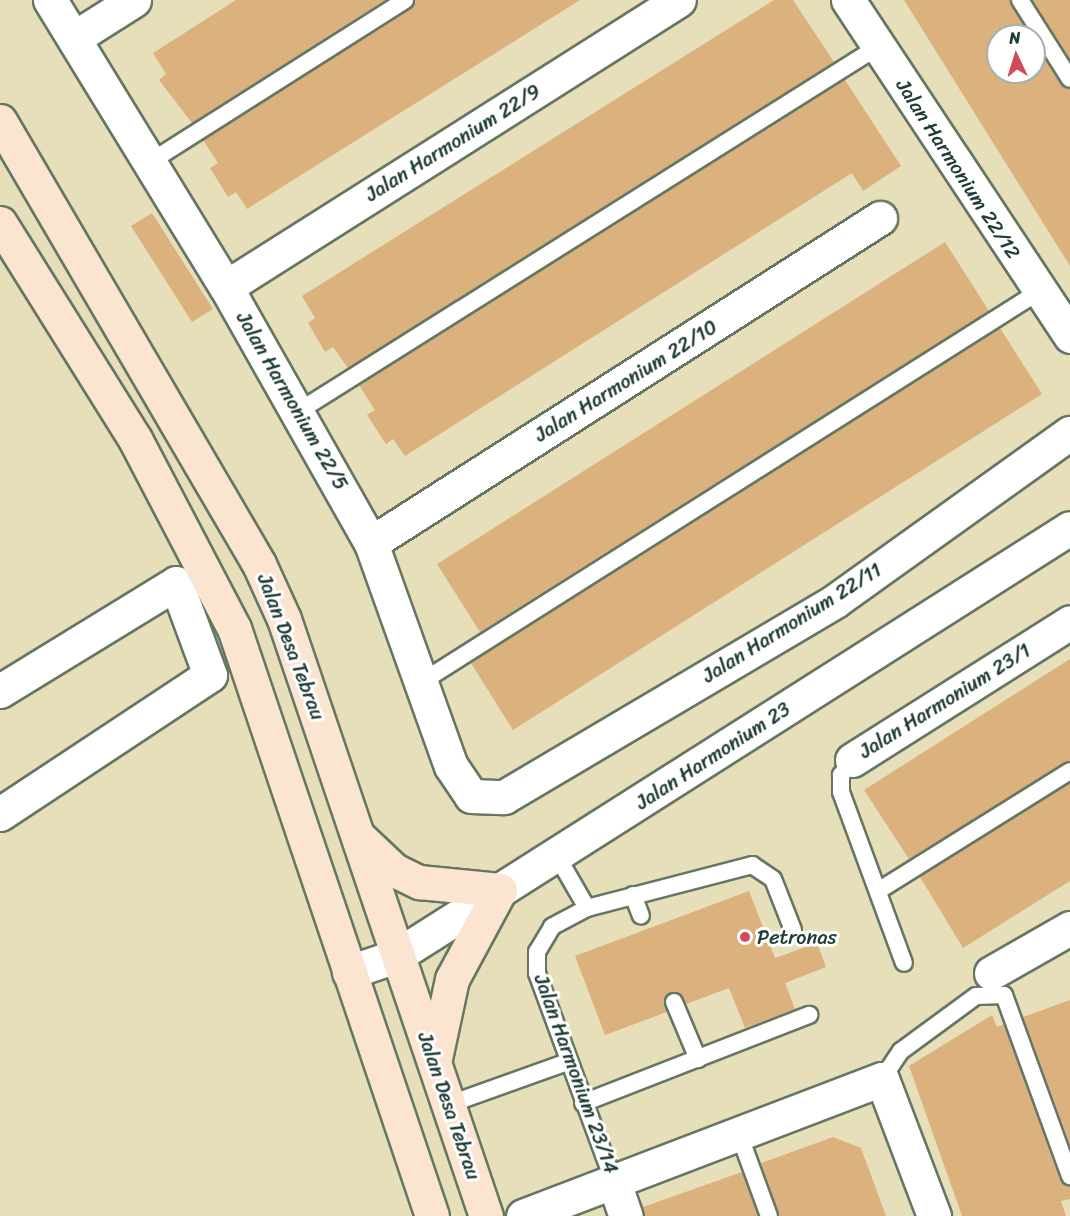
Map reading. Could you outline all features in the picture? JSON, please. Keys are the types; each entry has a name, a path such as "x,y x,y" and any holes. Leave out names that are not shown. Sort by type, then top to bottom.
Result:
{"main road":[{"name":"Jalan Desa Tebrau","path":"0,121 260,564 284,620 358,836 396,956 450,1104 486,1216"},
{"path":"0,223 135,439 214,584 234,628 432,1216"},
{"path":"358,836 394,870 419,882 500,890 452,980 435,1062"}],"street":[{"name":"Jalan Harmonium 22/5","path":"50,0 226,287 299,411 371,543 451,766 471,796 504,797"},
{"path":"75,38 134,0"},
{"name":"Jalan Harmonium 22/9","path":"226,287 680,0"},
{"name":"Jalan Harmonium 22/12","path":"848,0 1038,292 1070,336"},
{"name":"Jalan Harmonium 22/10","path":"371,543 880,218"},
{"name":"Jalan Harmonium 22/11","path":"504,797 835,601 1070,433"},
{"name":"Jalan Harmonium 23","path":"349,972 396,956 557,856 1070,528"},
{"path":"0,691 176,583 210,675 0,814"},
{"name":"Jalan Harmonium 23/1","path":"852,760 1070,622"},
{"path":"990,973 1070,927"},
{"path":"523,1216 882,1079 934,1216"},
{"name":"Jalan Harmonium 23/14","path":"614,1182 626,1216"}],"lane":[{"path":"150,162 405,0"},
{"path":"1020,0 1070,79"},
{"path":"299,411 879,46"},
{"path":"420,683 1038,292"},
{"name":"Jalan Harmonium 23/1","path":"852,760 841,775 841,792 904,963"},
{"path":"878,891 1070,771"},
{"path":"557,856 587,908"},
{"name":"Jalan Harmonium 23/14","path":"614,1182 567,1062 537,974 537,952 552,927 587,908 752,865 773,879 793,930"},
{"path":"633,895 641,916"},
{"path":"882,1079 901,1052 976,996 1004,995 1070,1176"},
{"path":"674,1002 698,1059"},
{"path":"584,1103 809,1014"},
{"path":"450,1104 567,1062"},
{"path":"739,1134 769,1216"}],"building":[{"path":"236,0 385,0 192,123 159,80 166,74 153,53"},
{"path":"415,0 580,0 247,209 236,192 228,197 210,168 218,163 203,140 411,9"},
{"path":"774,0 793,0 834,62 348,368 333,347 325,352 308,323 315,318 302,296"},
{"path":"904,0 1010,0 1023,24 986,24 986,84 1046,84 1046,58 1070,89 1070,266"},
{"path":"1032,0 1070,0 1070,59"},
{"path":"845,80 901,166 863,191 852,173 405,456 393,439 386,444 367,415 375,410 359,385"},
{"path":"152,213 213,309 192,322 131,226"},
{"path":"945,242 989,311 480,632 437,564"},
{"path":"1000,328 1042,394 513,730 471,663"},
{"path":"1070,659 1070,761 909,859 864,790"},
{"path":"1070,783 1070,881 963,948 920,877"},
{"path":"749,891 775,958 817,943 826,967 785,983 795,1009 745,1028 729,988 686,1004 675,992 664,1000 667,1012 605,1035 575,956"},
{"path":"1070,1000 1070,1145 1023,1017"},
{"path":"992,1015 997,1027 1004,1024 1060,1180 1070,1186 1070,1199 1061,1201 1066,1216 962,1216 909,1066"},
{"path":"833,1137 861,1148 886,1216 779,1216 761,1163"},
{"path":"742,1172 758,1216 644,1216 643,1207"}],"place":[{"name":"Petronas","path":"745,937"}]}
